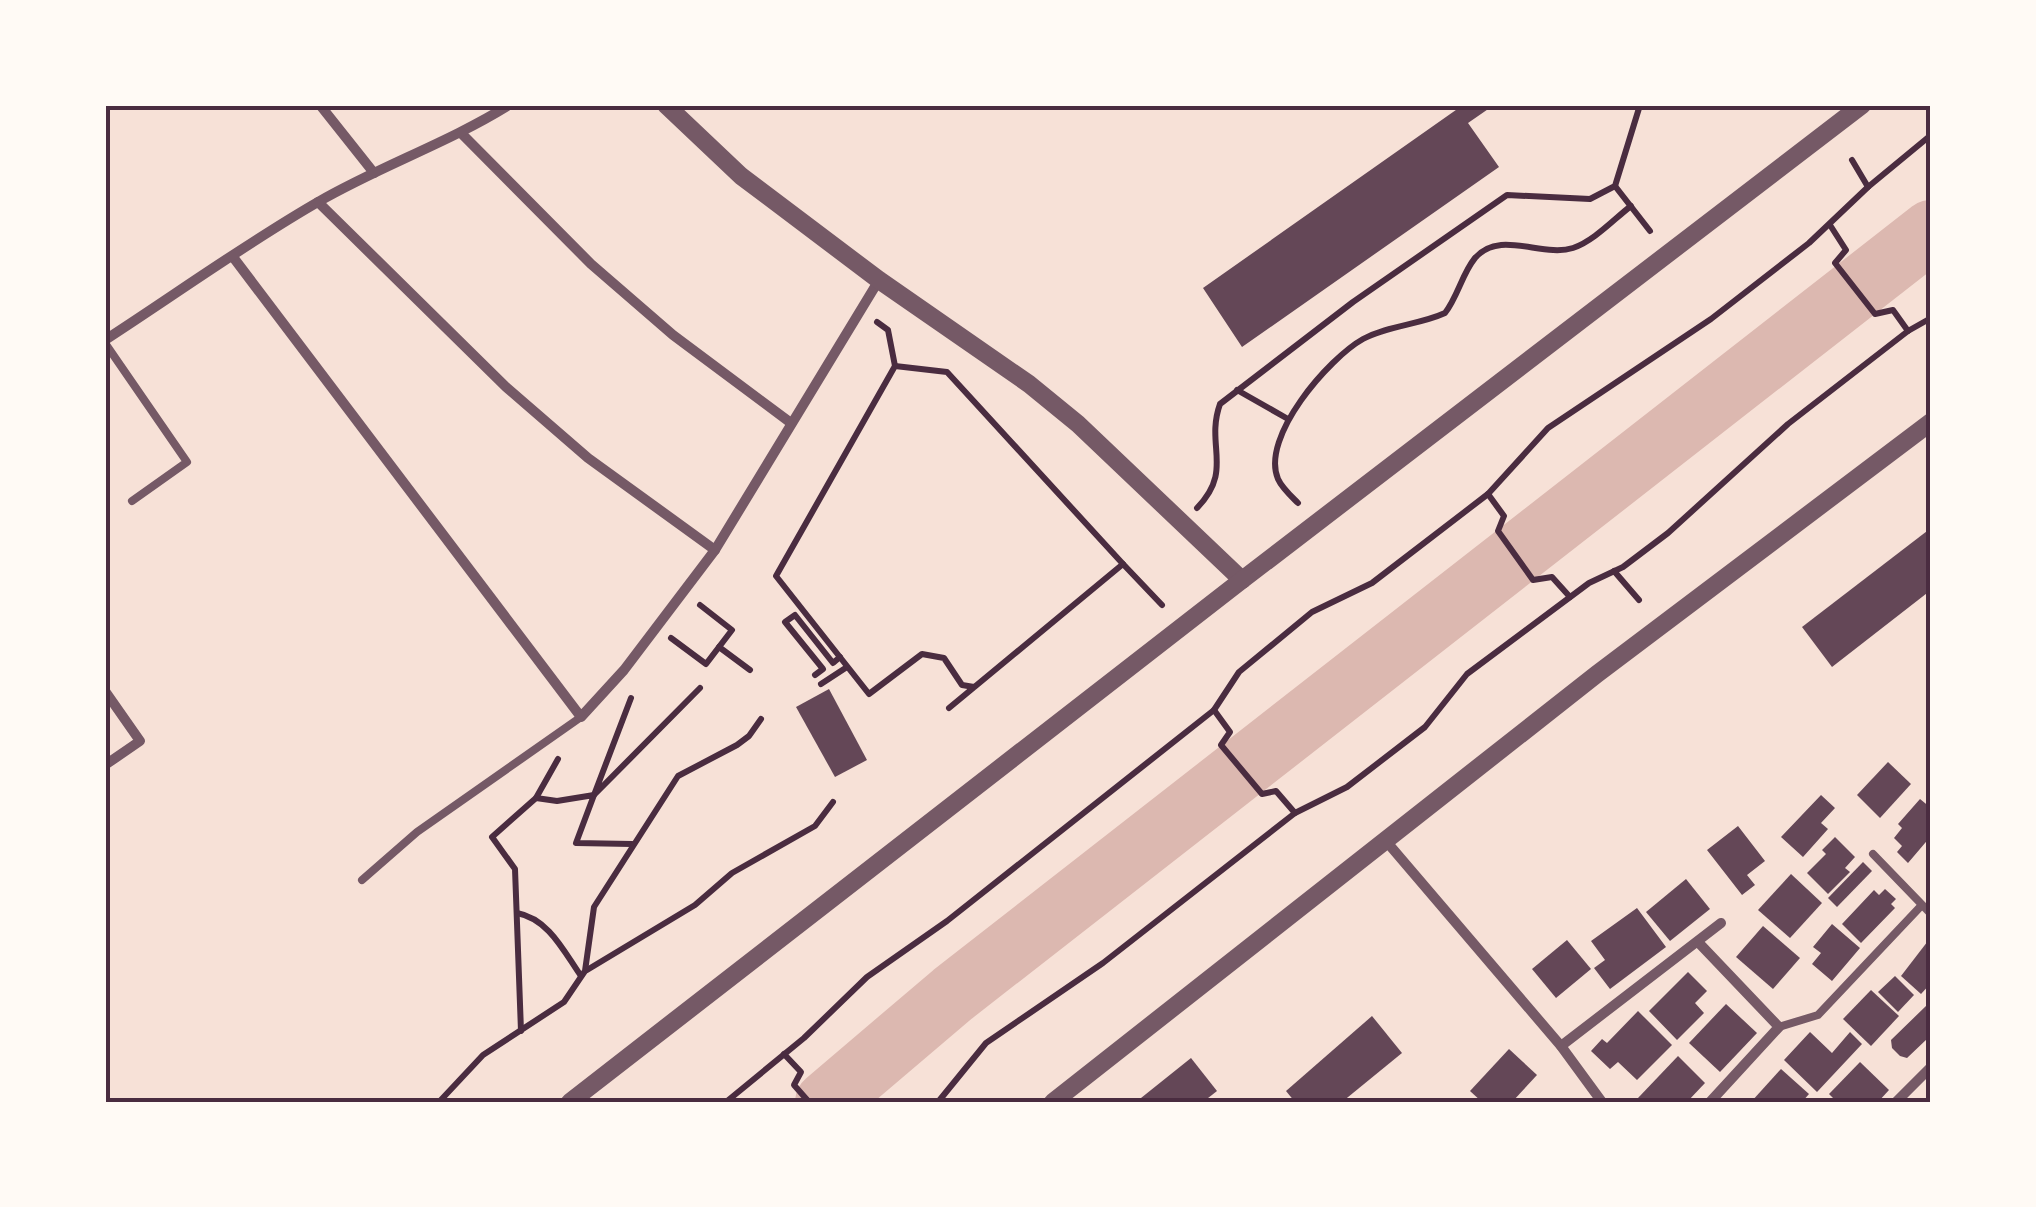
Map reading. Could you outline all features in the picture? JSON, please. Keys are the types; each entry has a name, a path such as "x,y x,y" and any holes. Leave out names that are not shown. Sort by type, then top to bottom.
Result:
{"street":[{"path":"320,105 374,173"},
{"path":"105,341 318,202 462,134 510,105"},
{"path":"666,105 741,176 1078,424 1242,580"},
{"path":"570,1102 1862,105"},
{"path":"462,134 591,264 672,335 792,423"},
{"path":"318,202 506,386 588,458 715,550"},
{"path":"232,257 581,717 624,670 715,550 879,280"},
{"path":"1053,1102 1597,674 1931,422"},
{"path":"105,691 140,741 105,764"},
{"path":"1386,841 1562,1046 1602,1102"},
{"path":"1562,1046 1721,923"},
{"path":"1698,942 1778,1027 1710,1102"},
{"path":"1896,1102 1931,1067"}],"lane":[{"path":"105,341 188,462 132,501"},
{"path":"362,880 417,832 581,717"},
{"path":"1874,854 1931,914"},
{"path":"1778,1027 1818,1015 1921,906"}],"path":[{"path":"1197,508 1218,477 1215,418 1220,404 1354,302 1508,195 1590,198 1616,186 1640,105"},
{"path":"726,1102 867,977 947,921 1214,710 1240,672 1312,612 1372,583 1488,494 1548,428 1711,320 1830,225 1868,186 1931,135"},
{"path":"1852,160 1868,186"},
{"path":"1616,186 1650,230"},
{"path":"1298,503 1279,481 1276,449 1288,419 1359,341 1445,313 1476,258 1487,248 1514,244 1545,250 1574,248 1631,206"},
{"path":"1830,225 1846,250 1835,263 1875,314 1893,310 1908,331"},
{"path":"860,310 888,330 894,366 776,576 869,694 922,654 944,658 962,684 974,688"},
{"path":"938,1102 986,1043 1103,964 1295,813 1347,788 1425,727 1467,674 1570,596 1668,533 1788,424 1908,331 1931,318"},
{"path":"894,366 947,372 1162,605"},
{"path":"1237,390 1288,419"},
{"path":"1488,494 1504,516 1498,531 1533,580 1552,577 1570,596"},
{"path":"949,708 1123,564"},
{"path":"1614,571 1639,600"},
{"path":"656,628 706,664 732,630 684,592"},
{"path":"815,675 823,669 785,622 794,615 833,662 840,657"},
{"path":"719,647 750,670"},
{"path":"821,684 848,667"},
{"path":"632,844 576,843 636,683"},
{"path":"536,798 557,801 594,795 700,688"},
{"path":"1214,710 1230,732 1221,745 1262,794 1276,791 1295,813"},
{"path":"520,1031 515,869 492,837 536,798 560,756 577,744 581,717"},
{"path":"584,974 594,907 678,776 737,745 749,736 760,719"},
{"path":"439,1102 483,1054 564,1002 584,974 696,905 732,873 816,826 833,802"},
{"path":"517,913 543,924 584,974"},
{"path":"784,1054 801,1072 794,1085 809,1102"}],"building":[{"path":"1463,105 1494,105 1468,123 1499,167 1242,347 1203,288"},
{"path":"1931,528 1931,590 1832,667 1802,627"},
{"path":"829,689 867,760 835,777 796,707"},
{"path":"1888,762 1911,784 1880,818 1857,795"},
{"path":"1821,795 1835,808 1821,823 1828,829 1803,857 1781,837"},
{"path":"1920,799 1931,808 1931,836 1908,863 1897,852 1902,846 1894,838 1902,828 1898,824"},
{"path":"1738,826 1765,861 1747,875 1755,885 1742,895 1707,850"},
{"path":"1835,837 1855,857 1845,868 1850,872 1828,894 1807,873 1826,854 1822,850"},
{"path":"1863,862 1872,871 1837,907 1828,898"},
{"path":"1791,874 1822,903 1790,938 1758,910"},
{"path":"1686,879 1710,909 1670,941 1646,912"},
{"path":"1885,889 1896,899 1891,904 1895,908 1861,943 1842,924 1874,890 1879,895"},
{"path":"1637,908 1666,947 1610,989 1594,968 1605,960 1591,941"},
{"path":"1832,924 1860,948 1832,981 1812,964 1821,953 1813,947"},
{"path":"1763,926 1800,958 1773,989 1736,957"},
{"path":"1931,937 1931,983 1921,994 1901,976"},
{"path":"1567,940 1591,969 1556,998 1532,969"},
{"path":"1688,972 1707,991 1695,1003 1704,1013 1677,1040 1649,1011"},
{"path":"1895,976 1914,995 1898,1012 1878,992"},
{"path":"1871,990 1899,1016 1871,1046 1843,1019"},
{"path":"1726,1004 1757,1033 1720,1072 1689,1043"},
{"path":"1927,1005 1931,1009 1931,1043 1927,1039 1907,1058 1900,1056 1892,1048 1891,1040"},
{"path":"1638,1011 1672,1045 1637,1080 1618,1062 1610,1069 1591,1051 1602,1039 1607,1043"},
{"path":"1372,1016 1402,1053 1342,1102 1295,1102 1286,1091"},
{"path":"1810,1032 1832,1053 1850,1032 1862,1044 1817,1092 1784,1060"},
{"path":"1509,1049 1537,1075 1512,1102 1482,1102 1470,1091"},
{"path":"1678,1056 1705,1083 1687,1102 1642,1102 1638,1098"},
{"path":"1191,1058 1217,1091 1203,1102 1136,1102"},
{"path":"1860,1062 1889,1090 1878,1102 1837,1102 1829,1094"},
{"path":"1781,1069 1809,1094 1802,1102 1751,1102"}],"waterway":[{"path":"826,1102 953,994 1931,231"}]}
